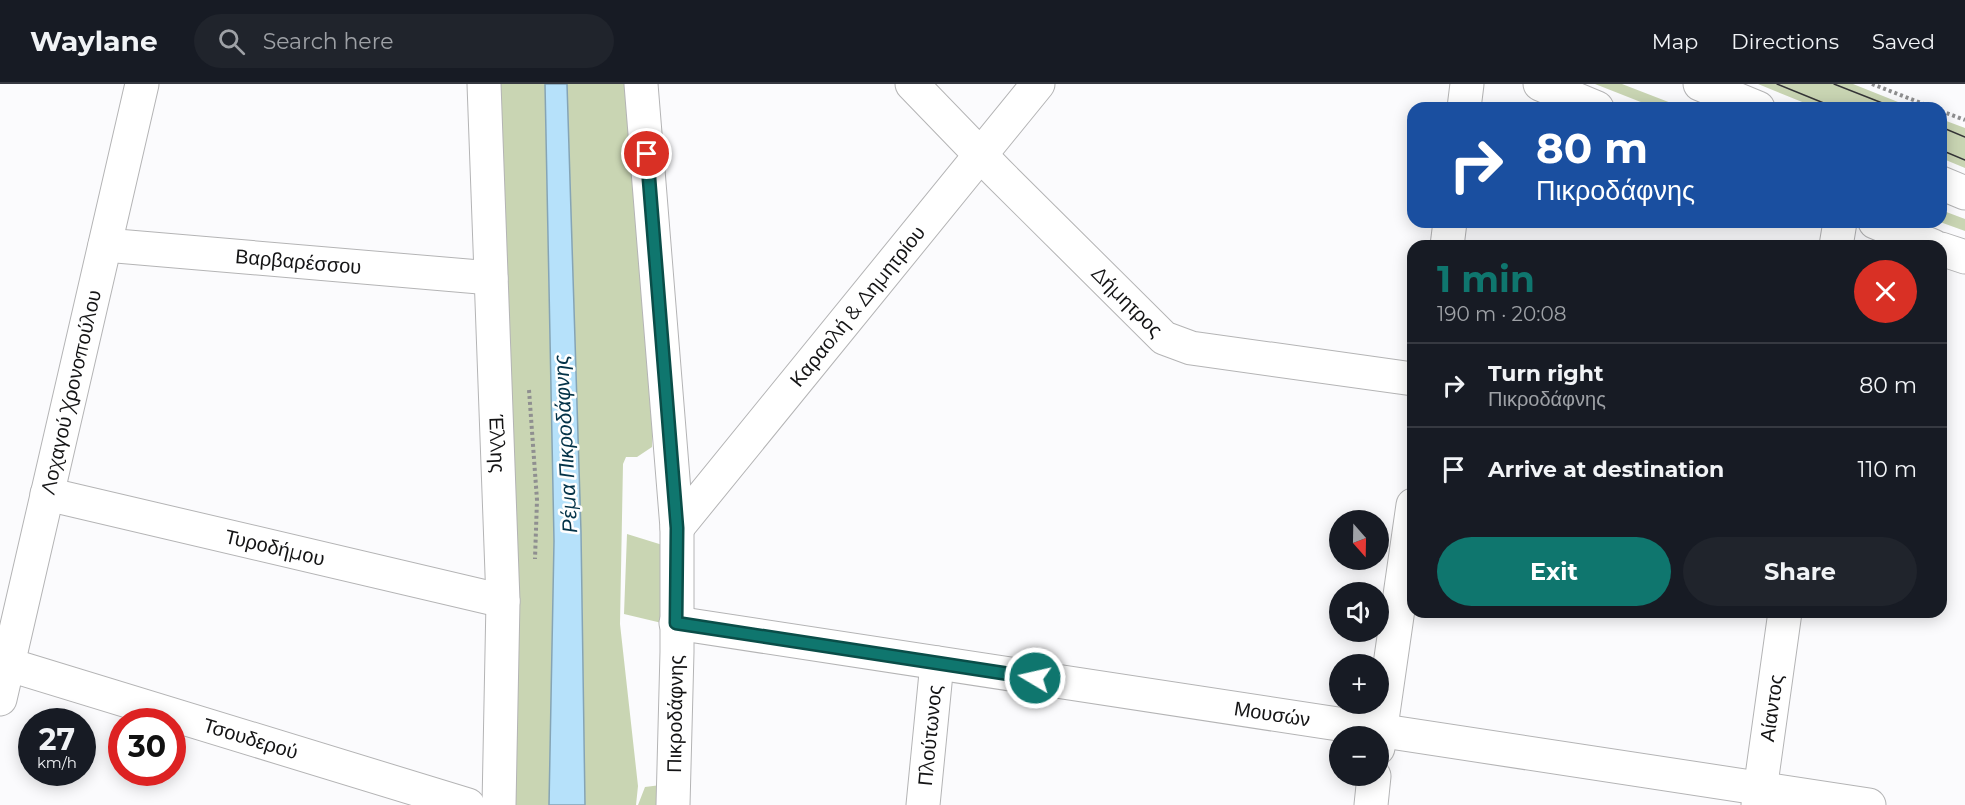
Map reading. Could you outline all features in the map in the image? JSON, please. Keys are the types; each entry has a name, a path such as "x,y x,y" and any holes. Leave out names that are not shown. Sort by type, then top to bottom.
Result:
{"main road":[{"name":"Λοχαγού Χρονοπούλου","path":"0,699 5,664 142,84"},
{"name":"Έλλης","path":"484,84 503,601 499,805"},
{"name":"Πικροδάφνης","path":"641,84 677,528 673,805"},
{"name":"Δήμητρος","path":"912,84 1164,338 1191,348 1407,378"},
{"name":"Καραολή & Δημητρίου","path":"677,528 1038,84"},
{"path":"1465,102 1467,84"},
{"path":"1540,84 1583,102"},
{"path":"1700,84 1744,102"},
{"path":"1947,186 1965,193"},
{"path":"1890,228 1918,240"},
{"name":"Βαρβαρέσσου","path":"105,245 490,278"},
{"path":"1947,251 1965,257"},
{"name":"Τυροδήμου","path":"46,494 503,601"},
{"path":"1382,726 1407,548"},
{"name":"Αίαντος","path":"1760,797 1784,618"},
{"name":"Μουσών","path":"676,623 937,663 1329,730"},
{"name":"Πλούτωνος","path":"923,805 937,663"},
{"name":"Τσουδερού","path":"5,664 468,805"},
{"name":"Μουσών","path":"1389,740 1760,797 1869,805"},
{"path":"1371,805 1373,786"}],"path":[{"path":"1872,84 1918,102"},
{"path":"1947,113 1965,120"}],"green space":[{"path":"491,84 545,84 554,541 550,805 515,805 517,625 512,444"},
{"path":"567,84 630,84 654,369 652,447 637,457 626,457 623,464 620,624 638,786 636,805 585,805 581,532"},
{"path":"1595,84 1622,84 1668,102 1641,102"},
{"path":"1758,84 1853,84 1898,102 1802,102"},
{"path":"1947,121 1965,128 1965,168 1947,160"},
{"path":"1947,212 1965,219 1965,231 1947,225"},
{"path":"627,534 669,547 666,624 624,614"},
{"path":"661,785 668,805 638,805 645,787"}],"water":[{"name":"Ρέμα Πικροδάφνης","path":"545,84 567,84 581,532 585,805 549,805 554,541"}],"tram line":[{"path":"1777,84 1821,102"},
{"path":"1834,84 1880,102"},
{"path":"1947,130 1965,137"},
{"path":"1947,152 1965,160"}],"route":[{"path":"647,154 677,528 676,623 1035,678"}]}
